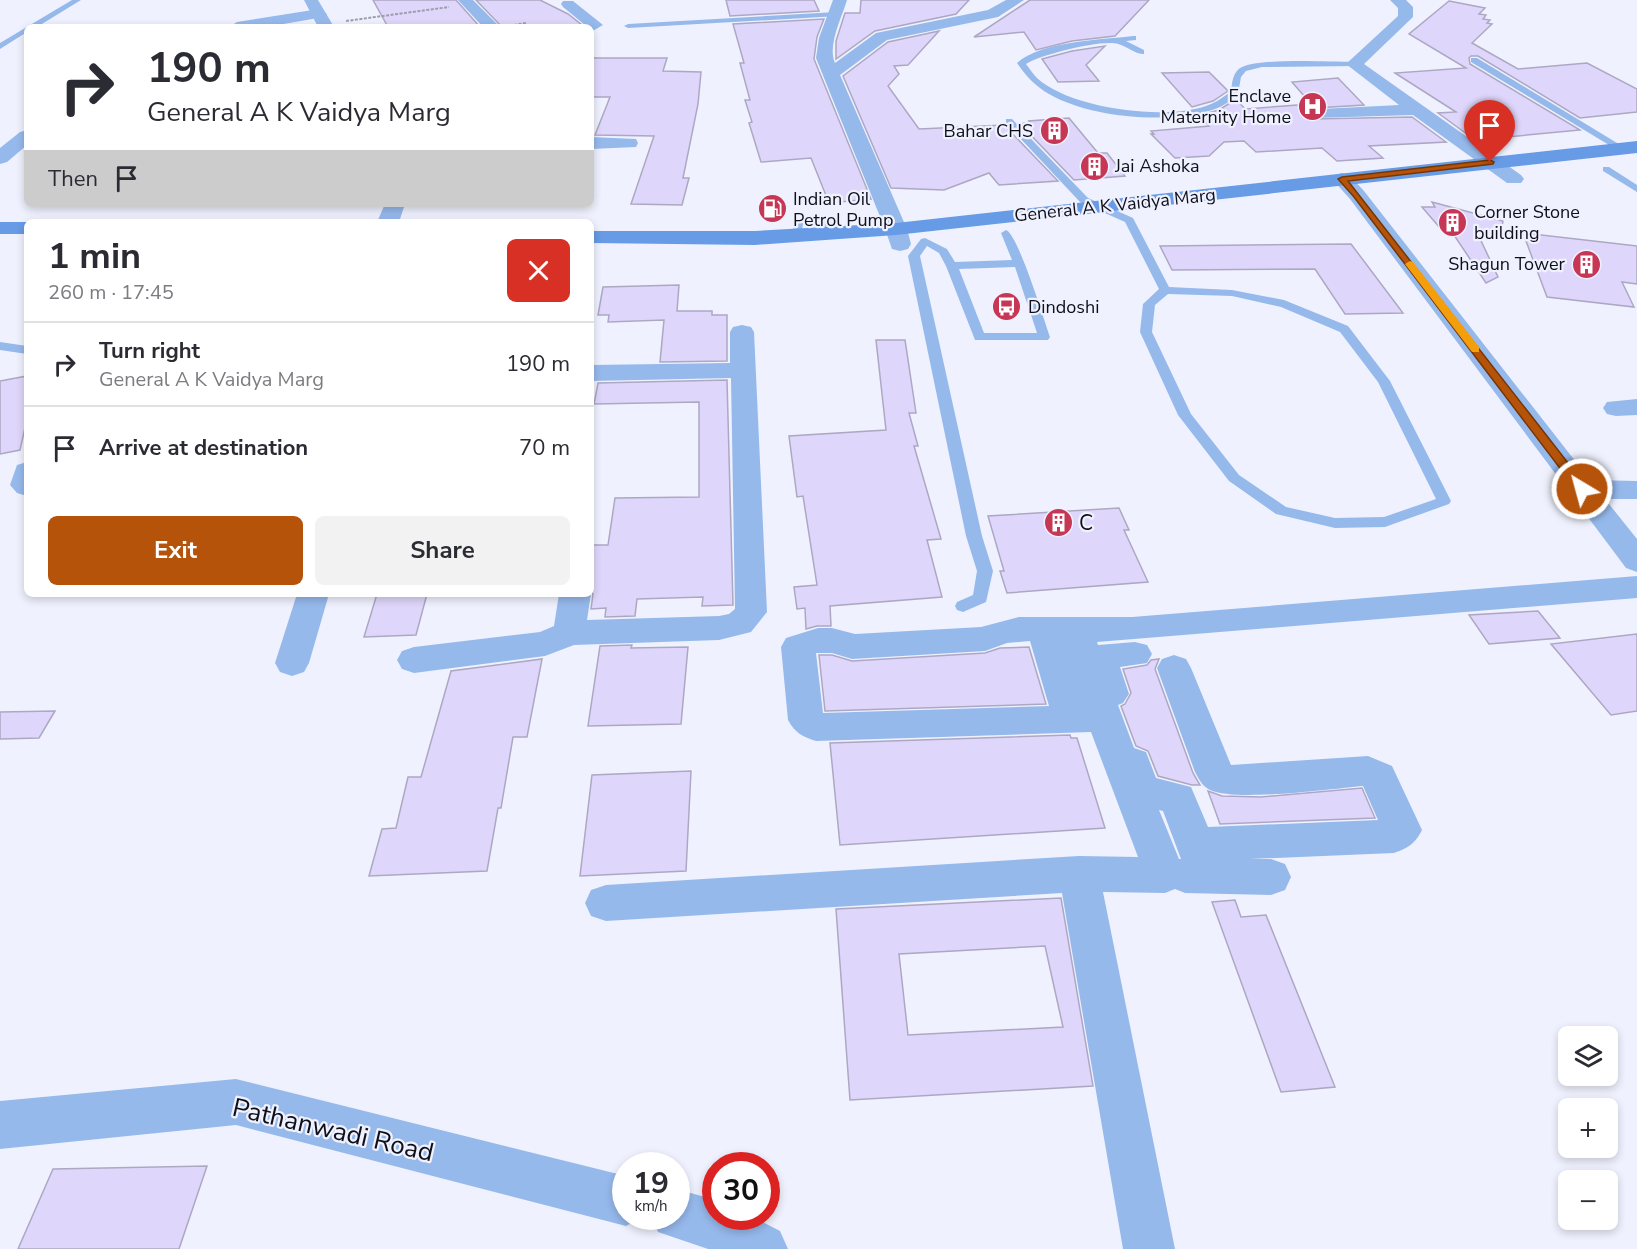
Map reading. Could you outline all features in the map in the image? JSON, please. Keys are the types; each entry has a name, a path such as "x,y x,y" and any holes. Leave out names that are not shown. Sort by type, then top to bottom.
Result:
{"main road":[{"name":"General A K Vaidya Marg","path":"594,237 755,238 836,233 925,241 1129,220 1349,187 1490,162 1630,148"},
{"name":"General A K Vaidya Marg","path":"594,258 760,255 1101,207 1349,187 1514,179 1637,166"},
{"path":"0,228 24,228"},
{"path":"0,245 24,245"}],"street":[{"path":"289,24 323,22 310,0"},
{"path":"831,74 882,36 993,14 1017,0"},
{"path":"1397,0 1407,7 1405,17 1354,64 1514,179"},
{"path":"467,2 497,22"},
{"path":"568,4 594,24"},
{"path":"838,7 827,38 825,58 898,237"},
{"path":"1321,114 1417,109"},
{"path":"0,158 24,138"},
{"path":"594,143 629,143"},
{"path":"1349,187 1589,489 1637,561"},
{"path":"414,660 545,644 568,633 719,628 739,624 751,612 742,332"},
{"path":"594,373 744,370"},
{"path":"1589,489 1637,490"},
{"path":"1104,718 816,727 806,720 798,647 807,641 841,641 852,647 985,639 1002,630 1132,629 1637,587"},
{"path":"292,663 312,597"},
{"path":"568,633 574,597"},
{"path":"1060,630 1065,703"},
{"path":"1060,630 1104,718 1165,875"},
{"path":"1135,654 1103,656 1101,663 1138,777 1142,789 1150,794 1165,794 1178,798 1202,860"},
{"path":"606,903 1079,874 1165,875 1202,860 1394,836 1402,830 1378,777 1368,771 1231,780 1221,778 1214,772 1174,668"},
{"path":"1202,860 1271,877"},
{"path":"1079,874 1149,1249"},
{"name":"Pathanwadi Road","path":"0,1125 236,1102 612,1197"},
{"path":"690,1218 708,1222 762,1249"}],"lane":[{"path":"36,24 77,0"},
{"path":"628,26 838,7"},
{"path":"0,47 24,31"},
{"path":"1133,38 1028,57 1021,63 1026,74 1042,87 1095,108 1122,112 1176,113 1209,108 1222,103 1235,92 1237,77 1243,69 1262,65 1354,64"},
{"path":"1117,40 1141,52"},
{"path":"1474,60 1630,148"},
{"path":"1009,121 1083,200 1129,220 1166,290"},
{"path":"1606,169 1637,189"},
{"path":"963,606 980,598 985,571 974,536 914,256 925,241 943,250 952,266 979,338 1044,337 1019,263 1006,233"},
{"path":"952,266 1019,263"},
{"path":"1166,290 1232,293 1284,304 1344,329 1384,381 1444,501 1385,522 1335,523 1281,512 1234,478 1185,415 1146,332 1149,304 1166,290"},
{"path":"0,346 24,350"}],"path":[{"path":"323,22 467,2"},
{"path":"497,22 526,23"}],"building":[{"path":"373,0 456,0 477,24 386,24"},
{"path":"476,0 540,0 568,14 581,24 499,24"},
{"path":"726,0 814,0 819,11 730,16"},
{"path":"861,0 969,0 956,14 875,31 836,59 836,41 845,13 860,13"},
{"path":"1030,0 1149,0 1115,36 1072,41 1036,50 1024,32 974,37"},
{"path":"1449,1 1485,8 1479,14 1486,15 1483,19 1490,20 1487,23 1492,24 1472,43 1518,69 1587,63 1637,89 1637,112 1580,118 1478,56 1471,56 1470,64 1580,130 1475,140 1438,113 1456,112 1395,73 1466,68 1409,34"},
{"path":"824,19 817,37 814,59 871,199 829,203 811,158 761,162 749,123 752,122 745,100 750,100 740,63 744,63 733,24"},
{"path":"939,31 908,65 894,66 899,74 888,86 919,129 1004,125 1058,181 999,185 989,173 944,190 891,188 843,76 888,42"},
{"path":"1105,46 1086,65 1099,81 1058,82 1042,59 1072,51"},
{"path":"594,58 667,58 663,71 701,72 698,104 683,178 689,178 682,205 631,204 654,136 595,135 610,97 594,97"},
{"path":"1209,72 1228,91 1213,101 1192,107 1162,73"},
{"path":"1338,78 1364,105 1315,108 1310,114 1313,119 1412,117 1446,142 1369,146 1383,158 1337,161 1322,148 1256,152 1244,141 1224,142 1209,156 1175,158 1151,134 1154,134 1151,131 1209,126 1200,115 1219,110 1236,99 1245,109 1311,104 1292,82"},
{"path":"1069,118 1098,153 1107,153 1125,176 1074,180 1020,124 1029,121"},
{"path":"1432,202 1503,221 1501,231 1476,230 1498,277 1486,283 1450,229 1440,228 1422,207 1435,207"},
{"name":"Shagun Tower","path":"1523,233 1637,246 1637,284 1622,282 1634,307 1547,297"},
{"path":"1351,244 1403,313 1345,314 1315,269 1172,270 1160,246"},
{"path":"679,285 677,311 712,311 712,315 727,315 727,361 660,362 664,320 608,322 609,315 598,315 603,287"},
{"path":"876,340 905,340 916,413 909,413 918,446 914,446 941,539 927,540 942,597 830,606 831,626 806,629 805,608 797,609 794,587 817,585 803,496 797,497 789,436 886,430"},
{"path":"24,377 24,432 20,450 0,454 0,381"},
{"path":"727,380 733,605 702,606 703,597 637,599 635,616 605,617 606,608 591,609 594,597 594,545 608,545 615,498 699,497 699,402 594,404 598,383"},
{"path":"1119,508 1129,530 1124,530 1148,582 1007,593 1000,571 1004,571 988,516"},
{"path":"376,597 426,597 416,635 364,637"},
{"path":"1538,611 1560,638 1489,644 1469,615"},
{"path":"1637,634 1637,711 1611,715 1551,644"},
{"path":"632,645 631,648 688,647 681,724 588,726 600,646"},
{"path":"1029,647 1046,704 825,711 819,655 832,655 852,661 985,653 1000,648"},
{"path":"542,659 527,737 513,737 487,871 369,876 382,829 396,828 408,777 421,777 451,671"},
{"path":"1159,659 1155,669 1193,773 1200,785 1158,776 1148,751 1136,746 1121,706 1125,704 1131,693 1123,669 1147,665 1151,660"},
{"path":"55,711 39,738 0,739 0,712"},
{"path":"1070,735 1071,738 1077,738 1105,828 840,845 830,743"},
{"path":"691,771 686,871 580,876 592,775"},
{"path":"1362,788 1375,818 1220,824 1208,791 1222,796 1261,797"},
{"path":"1061,898 1093,1086 850,1100 836,909","holes":["1045,946 1063,1027 908,1035 899,954"]},
{"path":"1235,900 1241,917 1266,915 1335,1087 1281,1092 1212,902"},
{"path":"207,1166 179,1249 18,1249 53,1169"}],"slow traffic":[{"path":"1410,264 1475,350"}],"place":[{"name":"Enclave Maternity Home","path":"1312,106"},
{"name":"Bahar CHS","path":"1054,131"},
{"name":"Jai Ashoka","path":"1094,166"},
{"name":"Indian Oil Petrol Pump","path":"772,209"},
{"name":"Corner Stone building","path":"1453,222"},
{"name":"Shagun Tower","path":"1586,264"},
{"name":"Dindoshi","path":"1007,307"},
{"name":"C","path":"1058,523"}],"route":[{"path":"1490,162 1342,179 1357,195 1582,489"}]}
